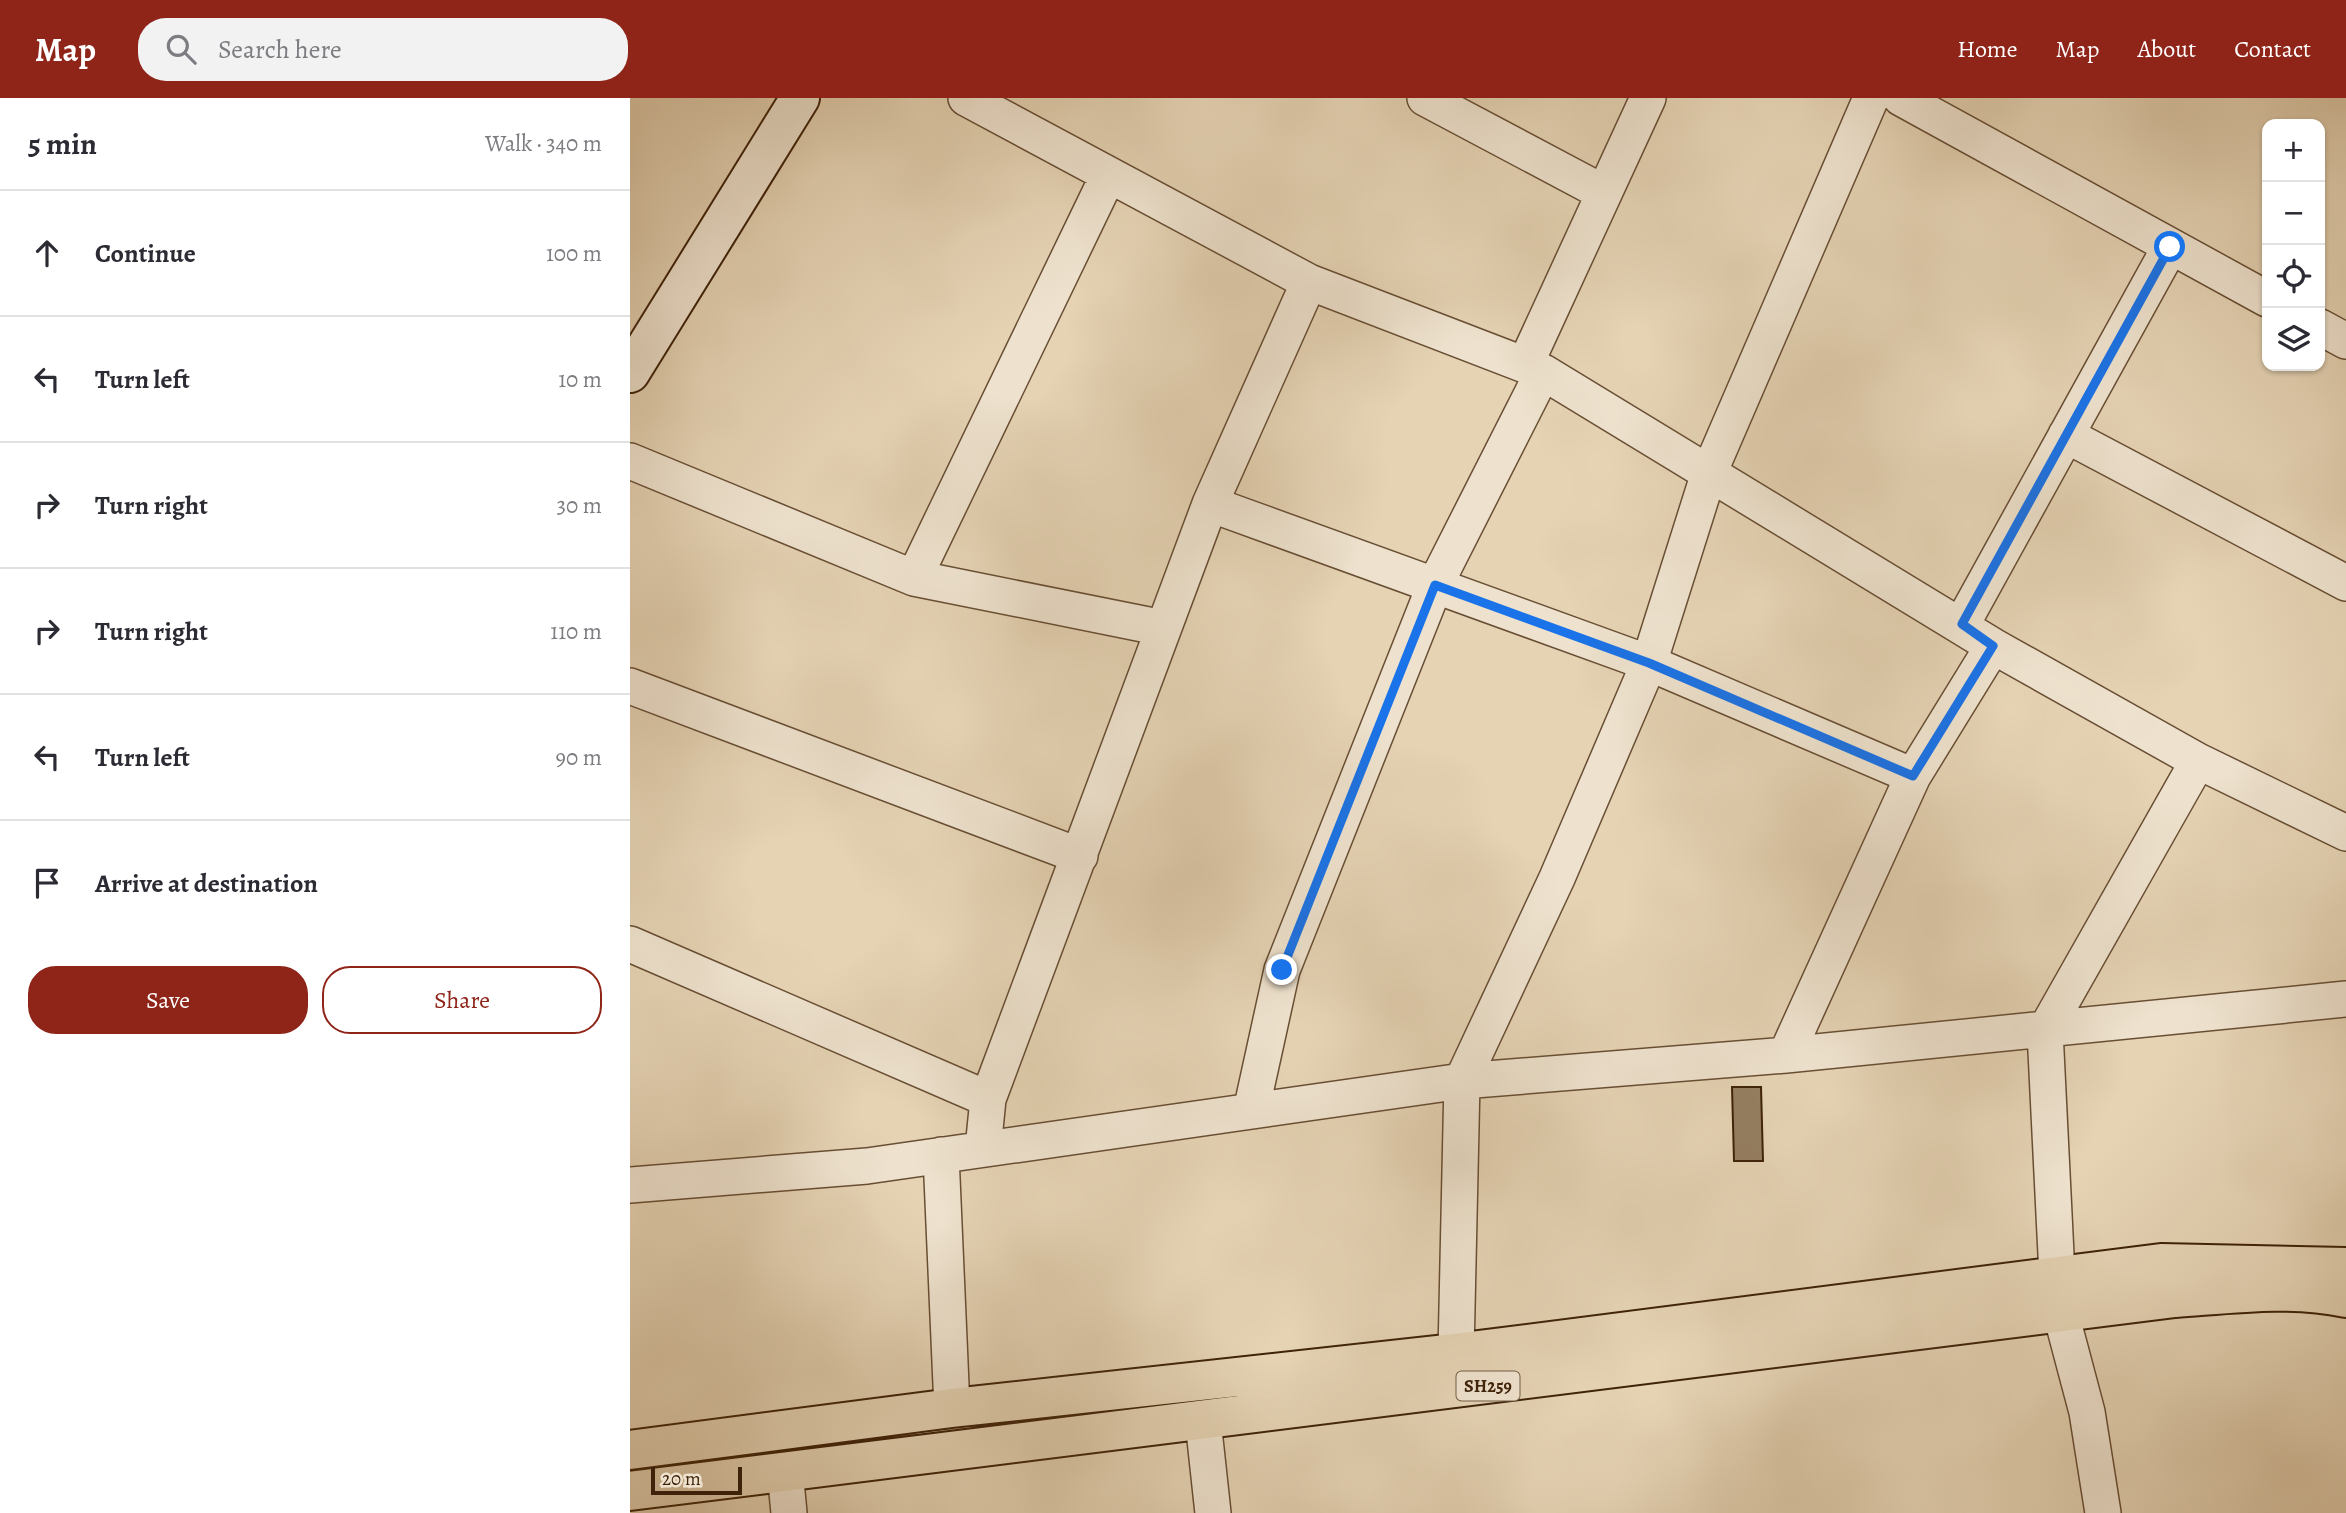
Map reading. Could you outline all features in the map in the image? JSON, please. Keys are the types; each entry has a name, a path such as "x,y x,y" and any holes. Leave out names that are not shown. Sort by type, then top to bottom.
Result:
{"main road":[{"name":"SH259","path":"630,1450 952,1408 1456,1353 2161,1263 2346,1267"},
{"name":"SH259","path":"630,1491 2175,1298 2254,1292 2327,1294 2346,1298"}],"street":[{"path":"630,373 800,98"},
{"path":"966,98 1309,282 1535,368 1962,624 1993,646 2198,761 2346,833"},
{"path":"1424,98 1604,193"},
{"path":"1251,1111 1282,970 1435,585 1535,368 1604,193 1648,98"},
{"path":"1456,1353 1462,1081 1557,878 1649,663 1709,473 1871,98"},
{"path":"1901,98 2262,296"},
{"path":"914,578 1108,176"},
{"path":"1962,624 2170,247"},
{"path":"983,1149 988,1099 1163,628 1210,504 1309,282"},
{"path":"2325,330 2346,341"},
{"path":"2066,435 2346,583"},
{"path":"630,461 914,578 1163,628"},
{"path":"1210,504 1649,663 1913,776"},
{"path":"1786,1055 1913,776 1993,646"},
{"path":"630,686 1080,856"},
{"path":"2057,1275 2045,1031 2198,761"},
{"path":"630,944 988,1099"},
{"path":"630,1185 867,1166 1462,1081 2045,1031 2346,999"},
{"path":"941,1155 952,1408"},
{"path":"2061,1314 2087,1412 2103,1513"},
{"path":"1203,1421 1213,1513"},
{"path":"785,1471 789,1513"}],"building":[{"path":"1732,1087 1761,1087 1763,1161 1734,1161"}],"route":[{"path":"1282,970 1435,585 1649,663 1913,776 1993,646 1962,624 2170,247"}]}
